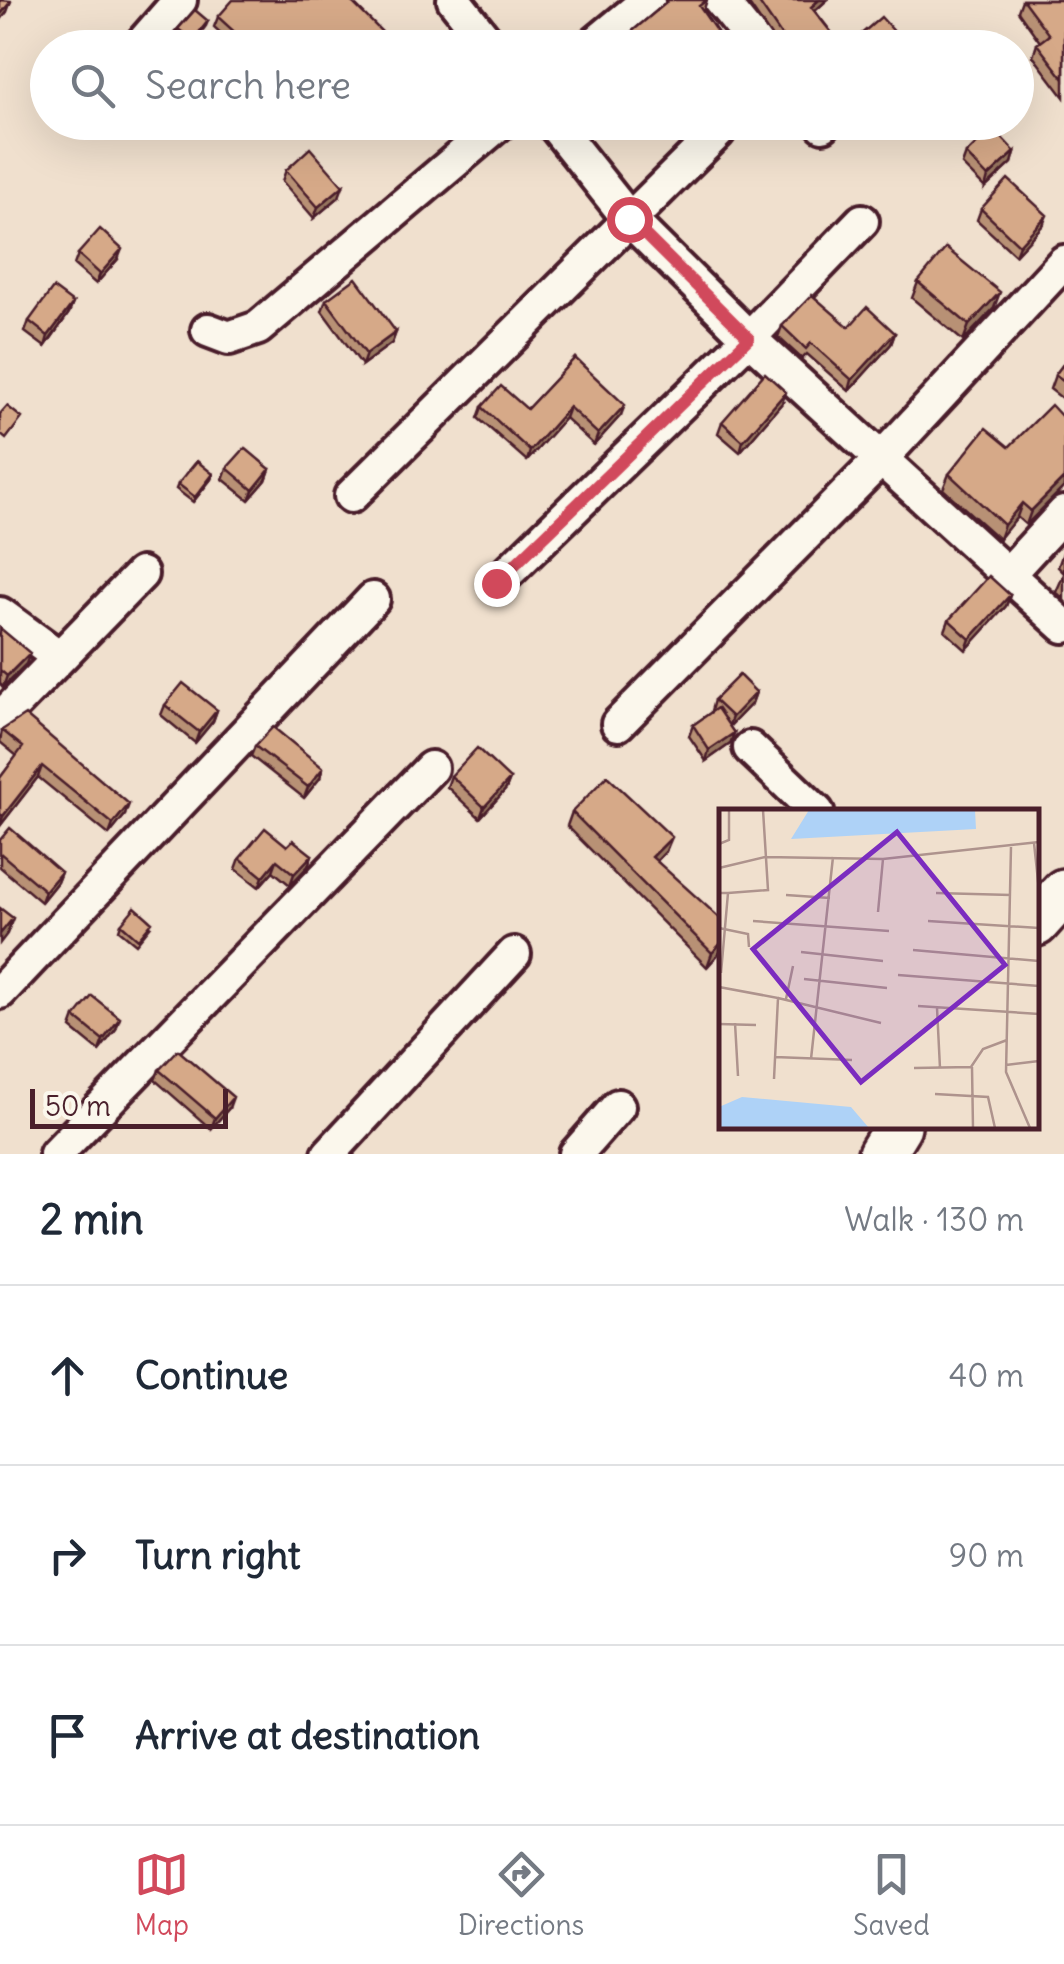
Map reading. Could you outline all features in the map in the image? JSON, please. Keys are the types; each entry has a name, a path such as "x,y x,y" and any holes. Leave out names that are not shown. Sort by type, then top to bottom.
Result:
{"main road":[{"path":"1039,920 1064,892"},
{"path":"881,1154 896,1129"}],"street":[{"path":"154,30 180,0"},
{"path":"454,0 478,30"},
{"path":"612,30 648,0"},
{"path":"720,0 744,30"},
{"path":"208,330 228,338 258,328 479,140"},
{"path":"566,140 629,219 749,338 1064,626"},
{"path":"351,496 710,140"},
{"path":"496,583 749,338 862,221"},
{"path":"618,724 881,459 1064,262"},
{"path":"1008,574 1064,514"},
{"path":"0,720 141,574"},
{"path":"0,992 373,599"},
{"path":"0,614 59,657"},
{"path":"750,748 814,809"},
{"path":"56,1154 431,768"},
{"path":"330,1154 514,954"},
{"path":"576,1154 618,1106"}],"building":[{"path":"0,0 11,1 0,15"},
{"path":"233,0 350,0 380,30 232,30 218,17"},
{"path":"668,0 707,0 699,6 716,30 634,30"},
{"path":"757,0 819,0 811,7 829,30 778,30"},
{"path":"1023,0 1064,0 1064,79 1037,44 1049,35"},
{"path":"195,10 208,21 201,30 178,29"},
{"path":"881,17 893,30 866,30"},
{"path":"981,140 1004,140 1015,152 988,177 966,154"},
{"path":"310,148 343,186 318,207 286,170"},
{"path":"1008,179 1047,215 1019,245 981,209"},
{"path":"100,229 122,249 100,274 78,254"},
{"path":"946,248 1000,292 969,325 918,282"},
{"path":"356,278 396,332 366,354 326,300"},
{"path":"53,288 73,303 48,336 29,321"},
{"path":"812,295 849,327 867,307 895,333 852,380 811,343 806,349 782,326"},
{"path":"575,358 625,405 598,434 569,407 530,451 482,407 501,386 527,409"},
{"path":"1064,363 1064,382 1055,375"},
{"path":"765,373 786,392 743,441 722,422"},
{"path":"1051,405 1064,419 1064,478 1031,511 1022,503 1004,525 949,474 986,428 1009,447"},
{"path":"7,406 22,418 6,439 0,434 0,414"},
{"path":"245,448 270,469 253,490 227,468"},
{"path":"197,461 213,474 195,497 178,484"},
{"path":"989,576 1010,595 970,639 949,620"},
{"path":"0,628 30,653 7,676 0,670"},
{"path":"739,675 756,692 732,717 714,700"},
{"path":"183,683 217,710 199,732 165,705"},
{"path":"717,708 734,733 709,750 693,725"},
{"path":"25,715 129,804 113,824 42,766 3,816 0,814 0,778 23,747 2,730"},
{"path":"273,727 323,768 308,787 255,746"},
{"path":"477,748 510,779 484,807 451,776"},
{"path":"607,776 672,837 652,857 719,917 719,945 712,953 572,812"},
{"path":"10,828 61,872 45,891 0,853 0,840"},
{"path":"265,828 287,846 293,840 312,855 294,874 277,860 263,877 240,858"},
{"path":"135,907 152,922 138,939 121,924"},
{"path":"0,908 13,918 0,934"},
{"path":"92,996 120,1018 103,1040 75,1017"},
{"path":"178,1050 233,1097 215,1118 159,1070"}],"route":[{"path":"496,583 749,338 629,219"}]}
